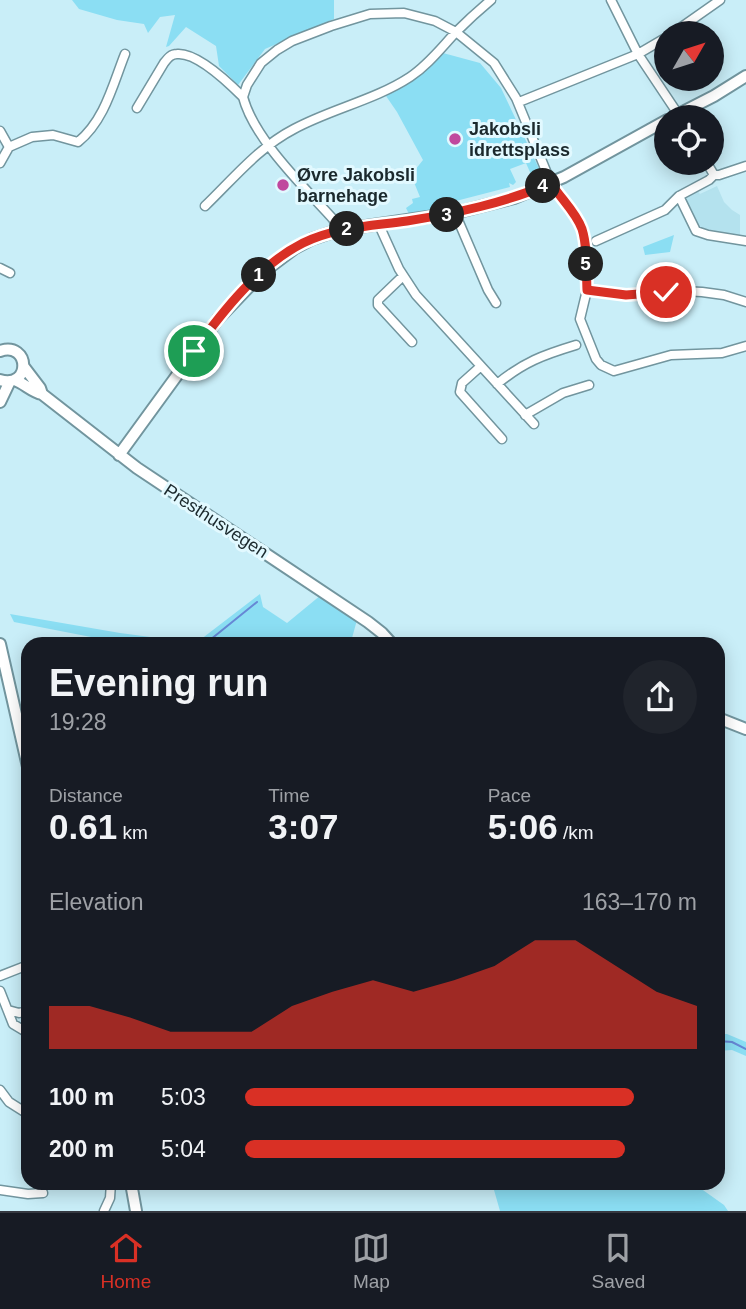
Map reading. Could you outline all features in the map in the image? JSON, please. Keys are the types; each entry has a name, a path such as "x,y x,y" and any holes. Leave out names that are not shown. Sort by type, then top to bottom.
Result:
{"street":[{"path":"205,206 269,145 294,129 410,77 427,64 475,13 491,0"},
{"path":"611,0 638,54 670,105"},
{"path":"690,21 720,0"},
{"path":"243,97 261,63 292,41 370,14 404,13 435,21 456,32 494,63 519,102 551,183 582,230 587,290 580,319 601,365 614,371 671,355 722,353 746,346"},
{"path":"519,102 638,54 654,45"},
{"path":"0,163 9,147 32,137 53,135 78,142 86,136 101,116 125,54"},
{"path":"137,108 169,57 176,54 189,56 208,66 243,97 252,119 269,145 333,219 339,230"},
{"path":"697,105 746,76"},
{"path":"119,455 212,327 272,264 295,248 339,230 455,213 503,201 551,183 654,128"},
{"path":"0,131 9,147"},
{"path":"724,174 746,166"},
{"path":"596,241 665,210 679,196 714,175 722,175"},
{"path":"679,196 695,230 746,241"},
{"path":"455,213 496,303"},
{"path":"379,225 403,276 425,307 534,424"},
{"path":"0,268 9,273"},
{"path":"403,276 378,300 378,305 412,342"},
{"path":"587,290 626,295 681,290 724,295 746,302"},
{"path":"498,384 528,361 576,345"},
{"path":"0,351 15,351 22,358 24,367 22,372 8,380 0,401"},
{"path":"481,366 461,383 460,392 502,439"},
{"name":"Presthusvegen","path":"24,367 42,394"},
{"name":"Presthusvegen","path":"8,380 42,394 119,455 368,622 386,637"},
{"path":"524,415 563,393 589,385"},
{"path":"0,644 5,687 21,743"},
{"path":"725,721 746,729"},
{"path":"0,976 21,968"},
{"path":"0,991 15,1025 21,1029"},
{"path":"8,1010 21,1013"},
{"path":"0,1090 9,1102 21,1110"},
{"path":"0,1190 43,1193"},
{"path":"104,1211 111,1190"},
{"path":"132,1190 136,1211"}],"shaded area":[{"path":"72,0 334,0 334,19 265,49 238,85 219,66 216,46 186,27 166,47 175,15 160,17 148,33 144,24 117,20 79,9"},
{"path":"443,53 480,63 501,88 543,177 533,179 526,163 510,169 516,182 513,185 509,183 510,187 452,202 449,209 410,216 406,208 413,203 412,199 420,197 411,175 423,160 386,96 424,72"},
{"path":"717,186 724,202 740,215 740,236 700,228 685,201 697,190 700,194"},
{"path":"674,235 670,252 645,255 643,247"},
{"path":"260,594 263,607 287,623 321,595 357,620 352,637 204,637"},
{"path":"10,614 150,637 91,637 14,622"},
{"path":"725,1034 746,1042 746,1056 732,1050 725,1050"},
{"path":"494,1190 703,1190 728,1211 500,1211"}],"waterway":[{"path":"214,637 257,602"},
{"path":"725,1042 746,1049"}],"place":[{"name":"Jakobsli idrettsplass","path":"455,139"},
{"name":"Øvre Jakobsli barnehage","path":"283,185"}],"route":[{"path":"194,351 230,305 262,273 303,243 339,230 455,213 523,195 551,183 582,230 587,290 626,295 666,292"}]}
